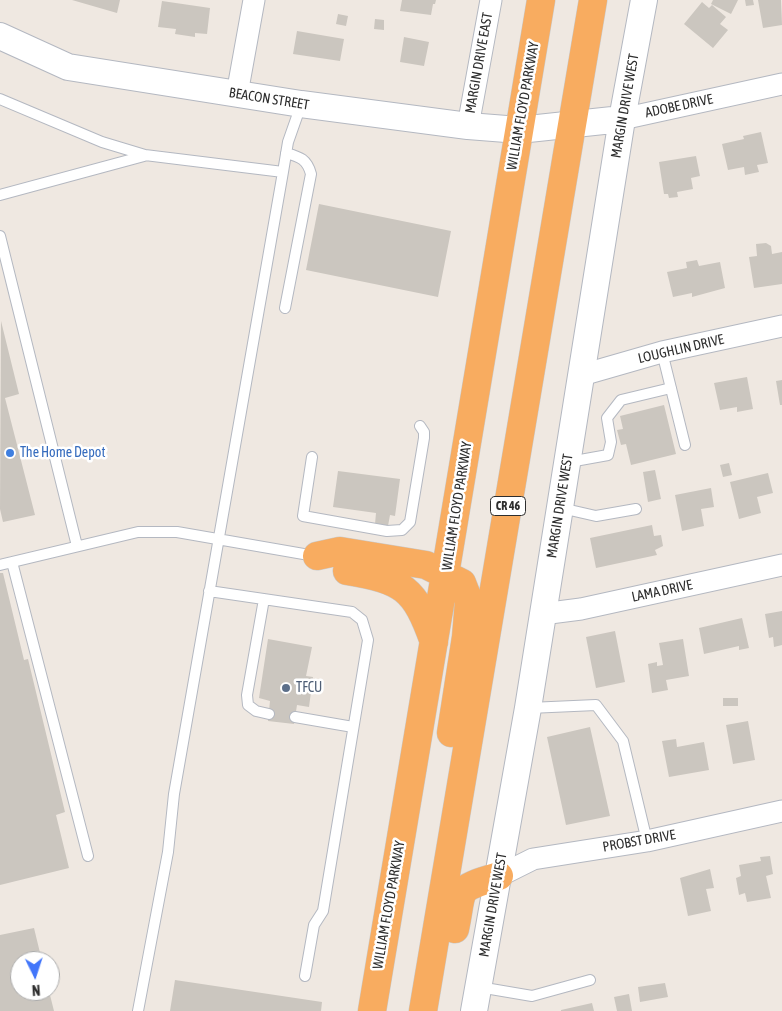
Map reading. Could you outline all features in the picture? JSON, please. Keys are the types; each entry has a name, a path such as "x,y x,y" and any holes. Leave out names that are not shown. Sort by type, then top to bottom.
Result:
{"highway":[{"name":"WILLIAM FLOYD PARKWAY","path":"423,1011 545,127 541,0"},
{"name":"WILLIAM FLOYD PARKWAY","path":"372,1011 446,574 545,127 593,0"},
{"path":"317,556 340,552 426,565 462,583 469,601 466,637 428,875 426,912 410,1011"},
{"path":"317,556 338,569 381,576 401,586 415,600 434,642"},
{"path":"440,1011 459,896 468,886 499,876"}],"street":[{"path":"237,94 254,0"},
{"name":"MARGIN DRIVE EAST","path":"468,126 491,0"},
{"name":"MARGIN DRIVE WEST","path":"476,999 528,708 622,119 644,0"},
{"name":"BEACON STREET","path":"0,36 68,67 301,104 468,126 545,127"},
{"name":"ADOBE DRIVE","path":"545,127 622,119 782,84"},
{"name":"LOUGHLIN DRIVE","path":"582,375 662,352 782,326"},
{"name":"LAMA DRIVE","path":"542,614 581,609 782,565"},
{"name":"PROBST DRIVE","path":"499,876 533,859 647,841 782,811"}],"lane":[{"path":"0,99 102,142 145,155 283,172"},
{"path":"138,1011 168,852 174,794 287,147 301,104"},
{"path":"285,308 311,174 308,164 287,147"},
{"path":"0,195 145,155"},
{"path":"0,236 77,546"},
{"path":"662,352 685,445"},
{"path":"568,462 608,455 611,442 607,418 621,400 671,388"},
{"path":"312,457 303,516 387,531 402,530 410,522 424,438 424,432 420,426"},
{"path":"560,508 596,516 636,509"},
{"path":"0,565 138,532 177,532 317,556"},
{"path":"12,562 88,856"},
{"path":"209,591 352,612 362,620 368,640 323,911 314,925 304,976"},
{"path":"264,599 247,695 248,705 256,711 269,714"},
{"path":"528,708 596,705 623,740 647,841"},
{"path":"295,717 353,726"},
{"path":"476,999 532,996 590,980"}],"building":[{"path":"72,0 120,0 117,13"},
{"path":"402,0 436,0 435,4 433,4 431,15 400,11"},
{"path":"713,0 738,0 731,14 711,4"},
{"path":"745,0 753,0 754,5 746,6"},
{"path":"758,0 781,0 782,25 763,28"},
{"path":"162,1 210,8 207,34 195,33 195,37 175,34 176,29 158,27"},
{"path":"702,2 709,8 712,5 726,17 720,24 728,30 713,48 684,24"},
{"path":"338,14 348,16 346,26 336,24"},
{"path":"375,19 384,20 384,30 374,29"},
{"path":"297,31 344,39 340,61 293,54"},
{"path":"404,37 429,42 424,66 400,62"},
{"path":"761,132 768,163 757,165 759,172 745,175 744,167 728,170 722,144 744,139 743,136"},
{"path":"696,156 700,176 691,178 693,189 677,192 678,197 669,198 668,194 664,194 659,162"},
{"path":"319,204 451,231 438,297 306,270"},
{"path":"766,243 771,246 772,254 782,252 782,284 754,288 749,257 757,256 756,244"},
{"path":"697,260 699,266 720,262 725,288 692,297 692,293 673,297 667,272 687,268 686,262"},
{"name":"The Home Depot","path":"1,321 19,394 5,398 35,515 3,522 0,509"},
{"path":"747,377 753,409 737,412 737,407 720,410 714,383"},
{"path":"782,380 782,405 780,405 776,381"},
{"path":"664,405 676,454 631,465 626,444 621,445 617,430 623,429 620,416"},
{"path":"729,463 732,475 723,477 720,465"},
{"path":"655,470 661,499 648,502 643,472"},
{"path":"338,471 400,479 395,516 390,515 388,526 375,524 376,513 333,507"},
{"path":"768,473 773,493 757,497 761,513 739,519 730,482"},
{"path":"711,488 714,507 701,509 704,526 682,531 675,495"},
{"path":"652,525 654,536 661,535 663,546 655,550 657,555 596,568 590,538"},
{"path":"0,573 3,573 24,660 28,659 65,812 56,815 69,868 0,885"},
{"path":"782,611 782,645 774,647 773,637 769,638 765,614"},
{"path":"742,618 749,648 739,650 739,646 704,654 699,628"},
{"path":"615,631 625,682 596,688 586,637"},
{"name":"TFCU","path":"268,639 312,647 306,676 313,677 309,707 297,705 294,724 268,721 270,701 259,698"},
{"path":"683,639 689,676 666,680 668,690 652,693 648,664 657,662 657,666 663,665 659,643"},
{"path":"723,698 738,698 738,706 723,706"},
{"path":"748,721 755,760 733,764 726,725"},
{"path":"590,727 610,816 566,825 547,737"},
{"path":"676,739 677,747 704,742 709,770 669,777 662,741"},
{"path":"770,856 773,874 766,876 771,898 747,902 745,893 739,895 736,878 741,876 739,865 761,861 760,857"},
{"path":"710,869 714,888 706,889 711,911 688,916 680,878"},
{"path":"34,928 40,951 10,951 10,1001 52,1001 54,1011 0,1011 0,935"},
{"path":"175,980 322,1002 321,1011 170,1011"},
{"path":"665,983 668,997 640,1002 638,987"},
{"path":"629,994 632,1011 617,1011 614,997"},
{"path":"592,1003 594,1011 561,1011 561,1010"}],"place":[{"name":"The Home Depot","path":"10,453"},
{"name":"TFCU","path":"286,688"}]}
